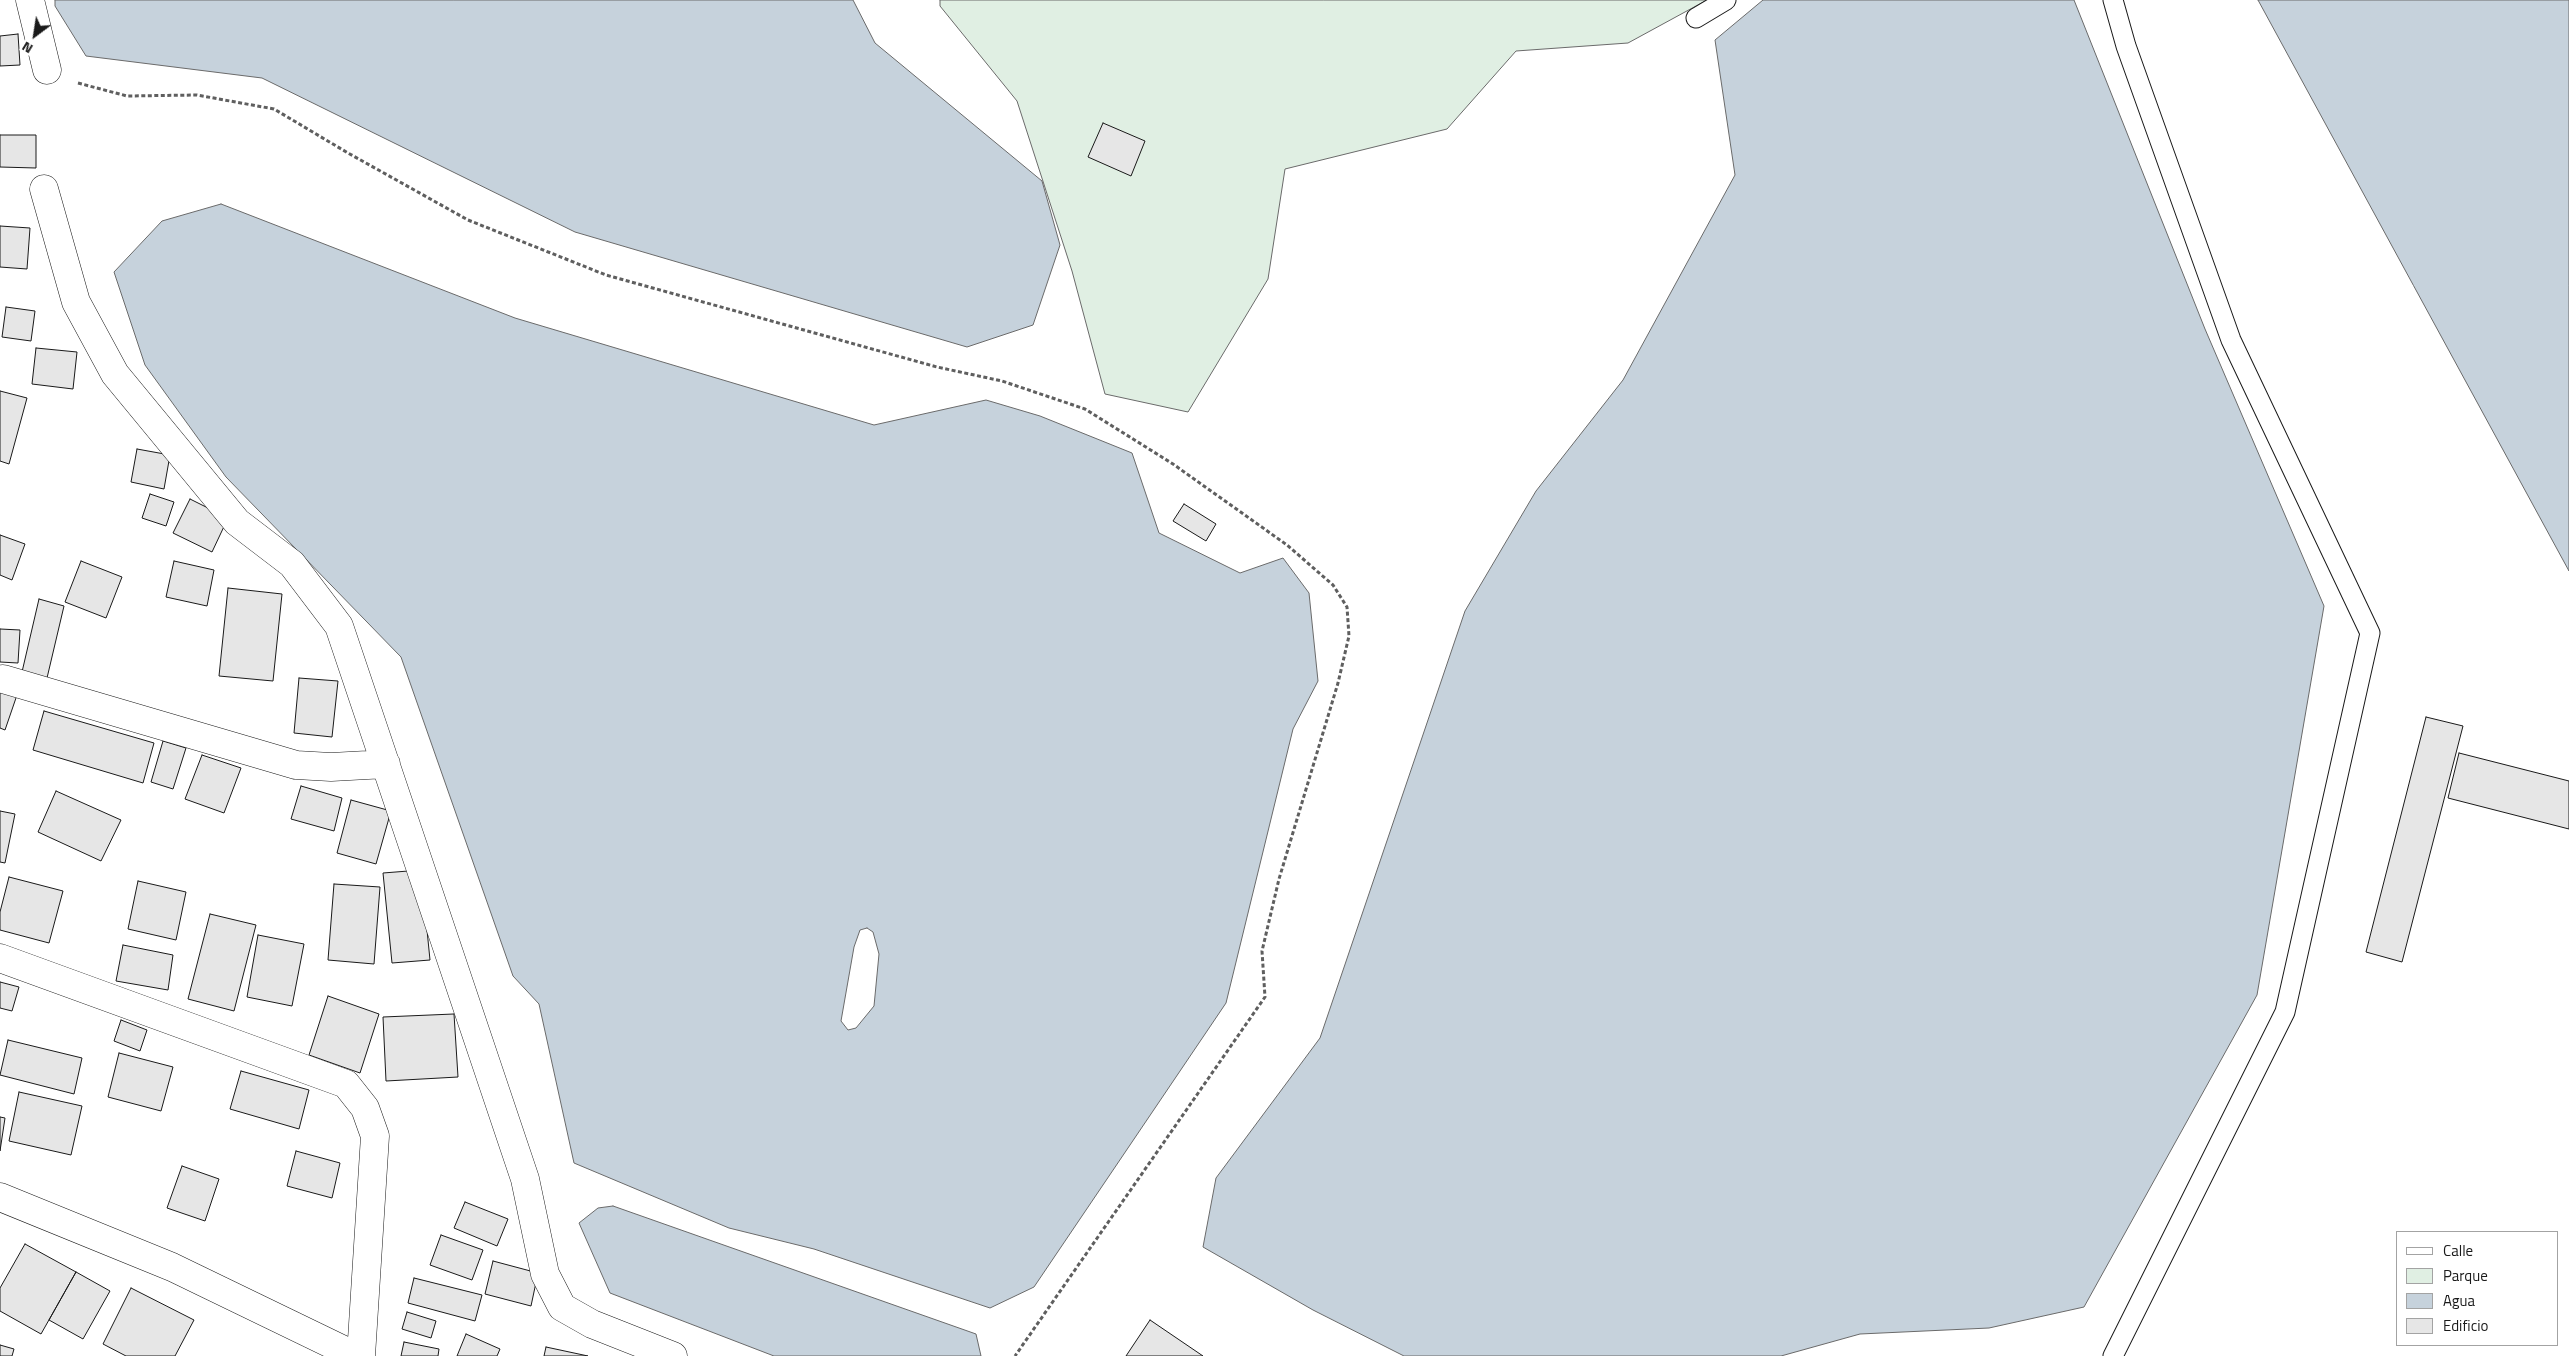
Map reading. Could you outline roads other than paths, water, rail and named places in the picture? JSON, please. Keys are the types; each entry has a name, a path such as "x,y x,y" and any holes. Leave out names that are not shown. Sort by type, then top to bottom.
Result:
{"street":[{"path":"30,0 47,70"},
{"path":"44,189 76,302 115,374 237,522 292,564 339,626 525,1178 545,1274 562,1306 592,1324 673,1356"},
{"path":"3,679 296,765 332,767 386,764"},
{"path":"0,958 346,1084 365,1108 376,1136 360,1356"},
{"path":"0,1197 172,1267 356,1356"}],"lane":[{"path":"1696,18 1726,0"},
{"path":"2113,0 2126,46 2232,340 2370,634 2284,1012 2113,1356"}],"water":[{"path":"55,0 853,0 875,43 1042,181 1060,245 1033,325 967,347 575,232 262,78 86,56 55,6"},
{"path":"1763,0 2074,0 2205,329 2324,606 2257,995 2084,1307 1989,1328 1860,1334 1781,1356 1404,1356 1313,1310 1203,1247 1216,1178 1320,1038 1465,611 1536,491 1623,380 1735,175 1715,40"},
{"path":"2258,0 2569,0 2569,571"},
{"path":"221,204 515,318 874,425 986,400 1040,416 1132,453 1159,533 1240,573 1283,558 1309,593 1318,681 1293,729 1226,1003 1034,1287 990,1308 814,1249 729,1228 574,1163 539,1004 513,976 401,657 226,477 145,365 114,272 162,221","holes":["867,928 873,932 879,954 874,1006 856,1028 848,1030 841,1021 854,947 860,930"]},
{"path":"613,1206 976,1334 981,1356 774,1356 610,1293 579,1223 598,1208"}]}
